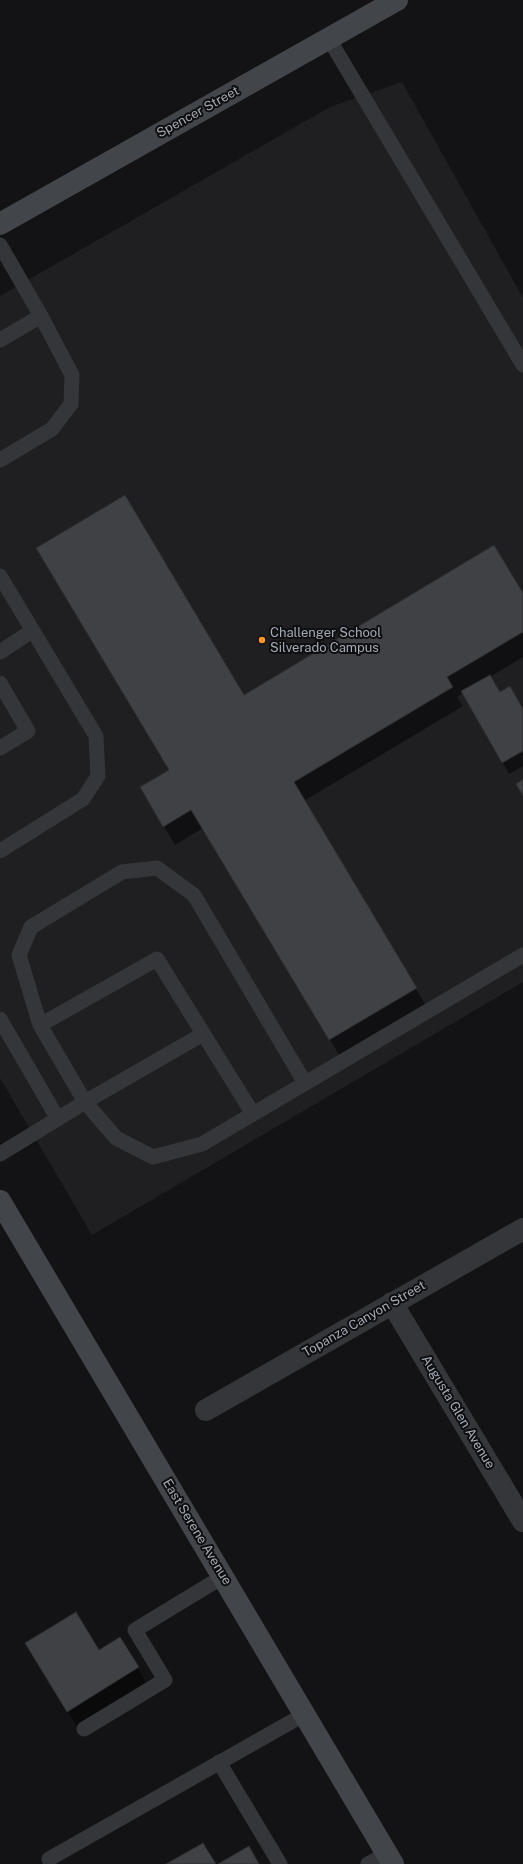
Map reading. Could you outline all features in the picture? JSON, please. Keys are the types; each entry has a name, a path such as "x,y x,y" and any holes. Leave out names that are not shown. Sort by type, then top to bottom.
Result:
{"main road":[{"name":"Spencer Street","path":"0,224 397,0"},
{"name":"East Serene Avenue","path":"0,1201 224,1576 390,1859"}],"street":[{"name":"Topanza Canyon Street","path":"206,1410 523,1229"},
{"name":"Augusta Glen Avenue","path":"392,1303 523,1521"}],"lane":[{"path":"328,39 523,365"},
{"path":"0,245 41,316 72,375 71,404 52,429 0,460"},
{"path":"0,340 41,316"},
{"path":"0,576 32,632 96,736 98,776 83,799 0,851"},
{"path":"0,652 32,632"},
{"path":"0,683 28,731 0,748"},
{"path":"304,1083 194,895 157,868 122,872 31,927 19,955 40,1026 85,1102 116,1138 153,1157 202,1144 523,955"},
{"path":"40,1026 158,958 253,1114"},
{"path":"0,1019 58,1119"},
{"path":"0,1154 85,1102 203,1034"},
{"path":"84,1728 165,1680 135,1630 224,1576"},
{"path":"49,1859 305,1714"},
{"path":"219,1762 280,1864"},
{"path":"368,1864 390,1859"}],"shaded area":[{"name":"Challenger School Silverado Campus","path":"402,82 523,298 523,982 92,1235 0,1078 0,296 330,107"}],"building":[{"path":"125,495 244,695 494,545 523,593 523,632 447,677 453,687 294,782 417,988 329,1040 191,810 163,827 140,787 169,770 36,548"},
{"path":"490,675 500,692 510,686 523,709 523,751 502,763 461,691"},
{"path":"523,779 523,796 516,784"},
{"path":"76,1612 99,1650 120,1637 139,1667 67,1712 25,1643"},
{"path":"203,1843 216,1864 166,1864"},
{"path":"249,1846 259,1864 218,1864"}],"place":[{"name":"Challenger School Silverado Campus","path":"262,640"}]}
